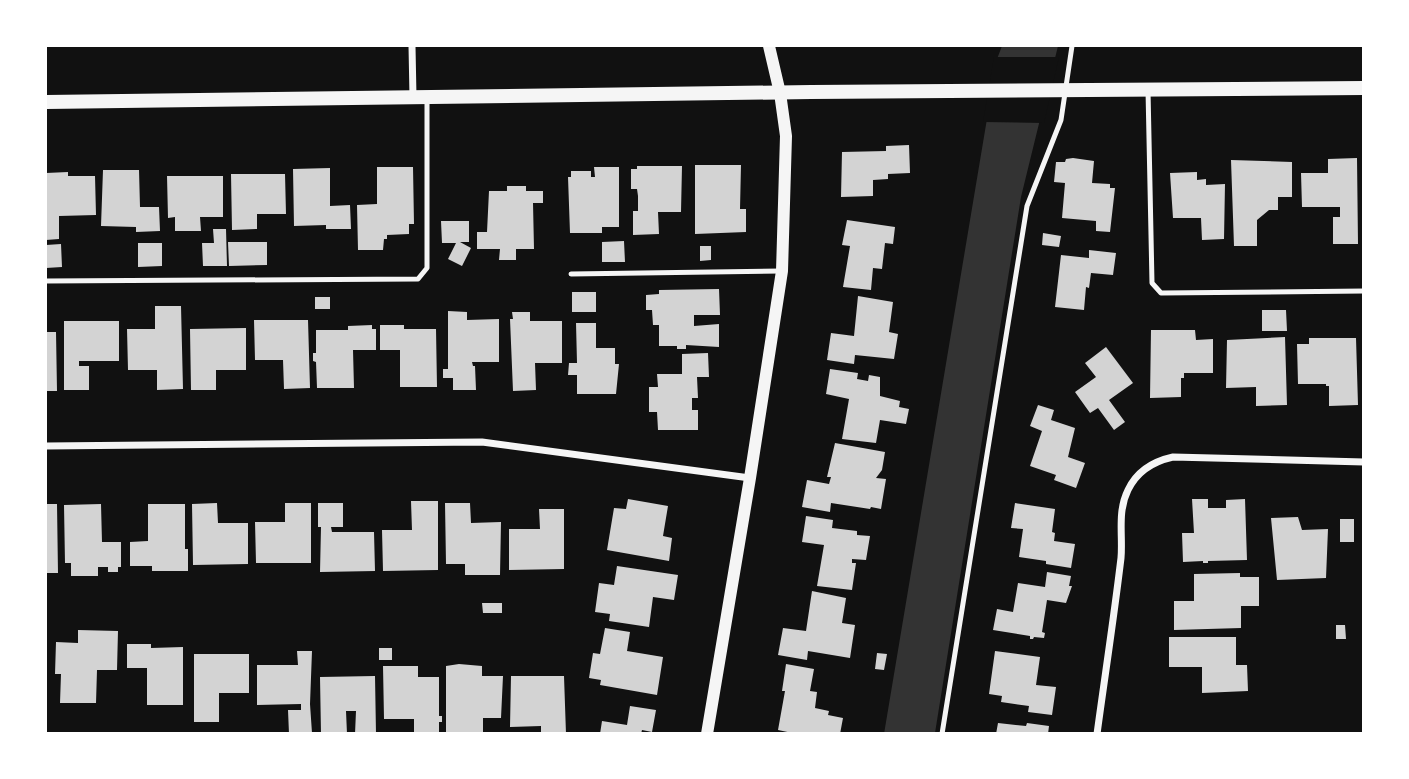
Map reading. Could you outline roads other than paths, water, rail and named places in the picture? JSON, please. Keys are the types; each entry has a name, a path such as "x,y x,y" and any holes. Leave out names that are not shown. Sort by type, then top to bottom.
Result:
{"main road":[{"path":"46,102 1363,88"}],"street":[{"path":"412,46 420,97"},
{"path":"707,733 782,271 786,148 780,93 769,46"},
{"path":"46,446 482,442 750,478"},
{"path":"1097,733 1121,555 1122,510 1128,489 1141,473 1156,460 1174,457 1363,462"}],"lane":[{"path":"942,733 1027,206 1061,120 1060,91 1072,46"},
{"path":"1148,90 1152,283 1161,293 1363,291"},
{"path":"46,281 418,279 428,268 420,97"},
{"path":"571,274 782,271"}]}
